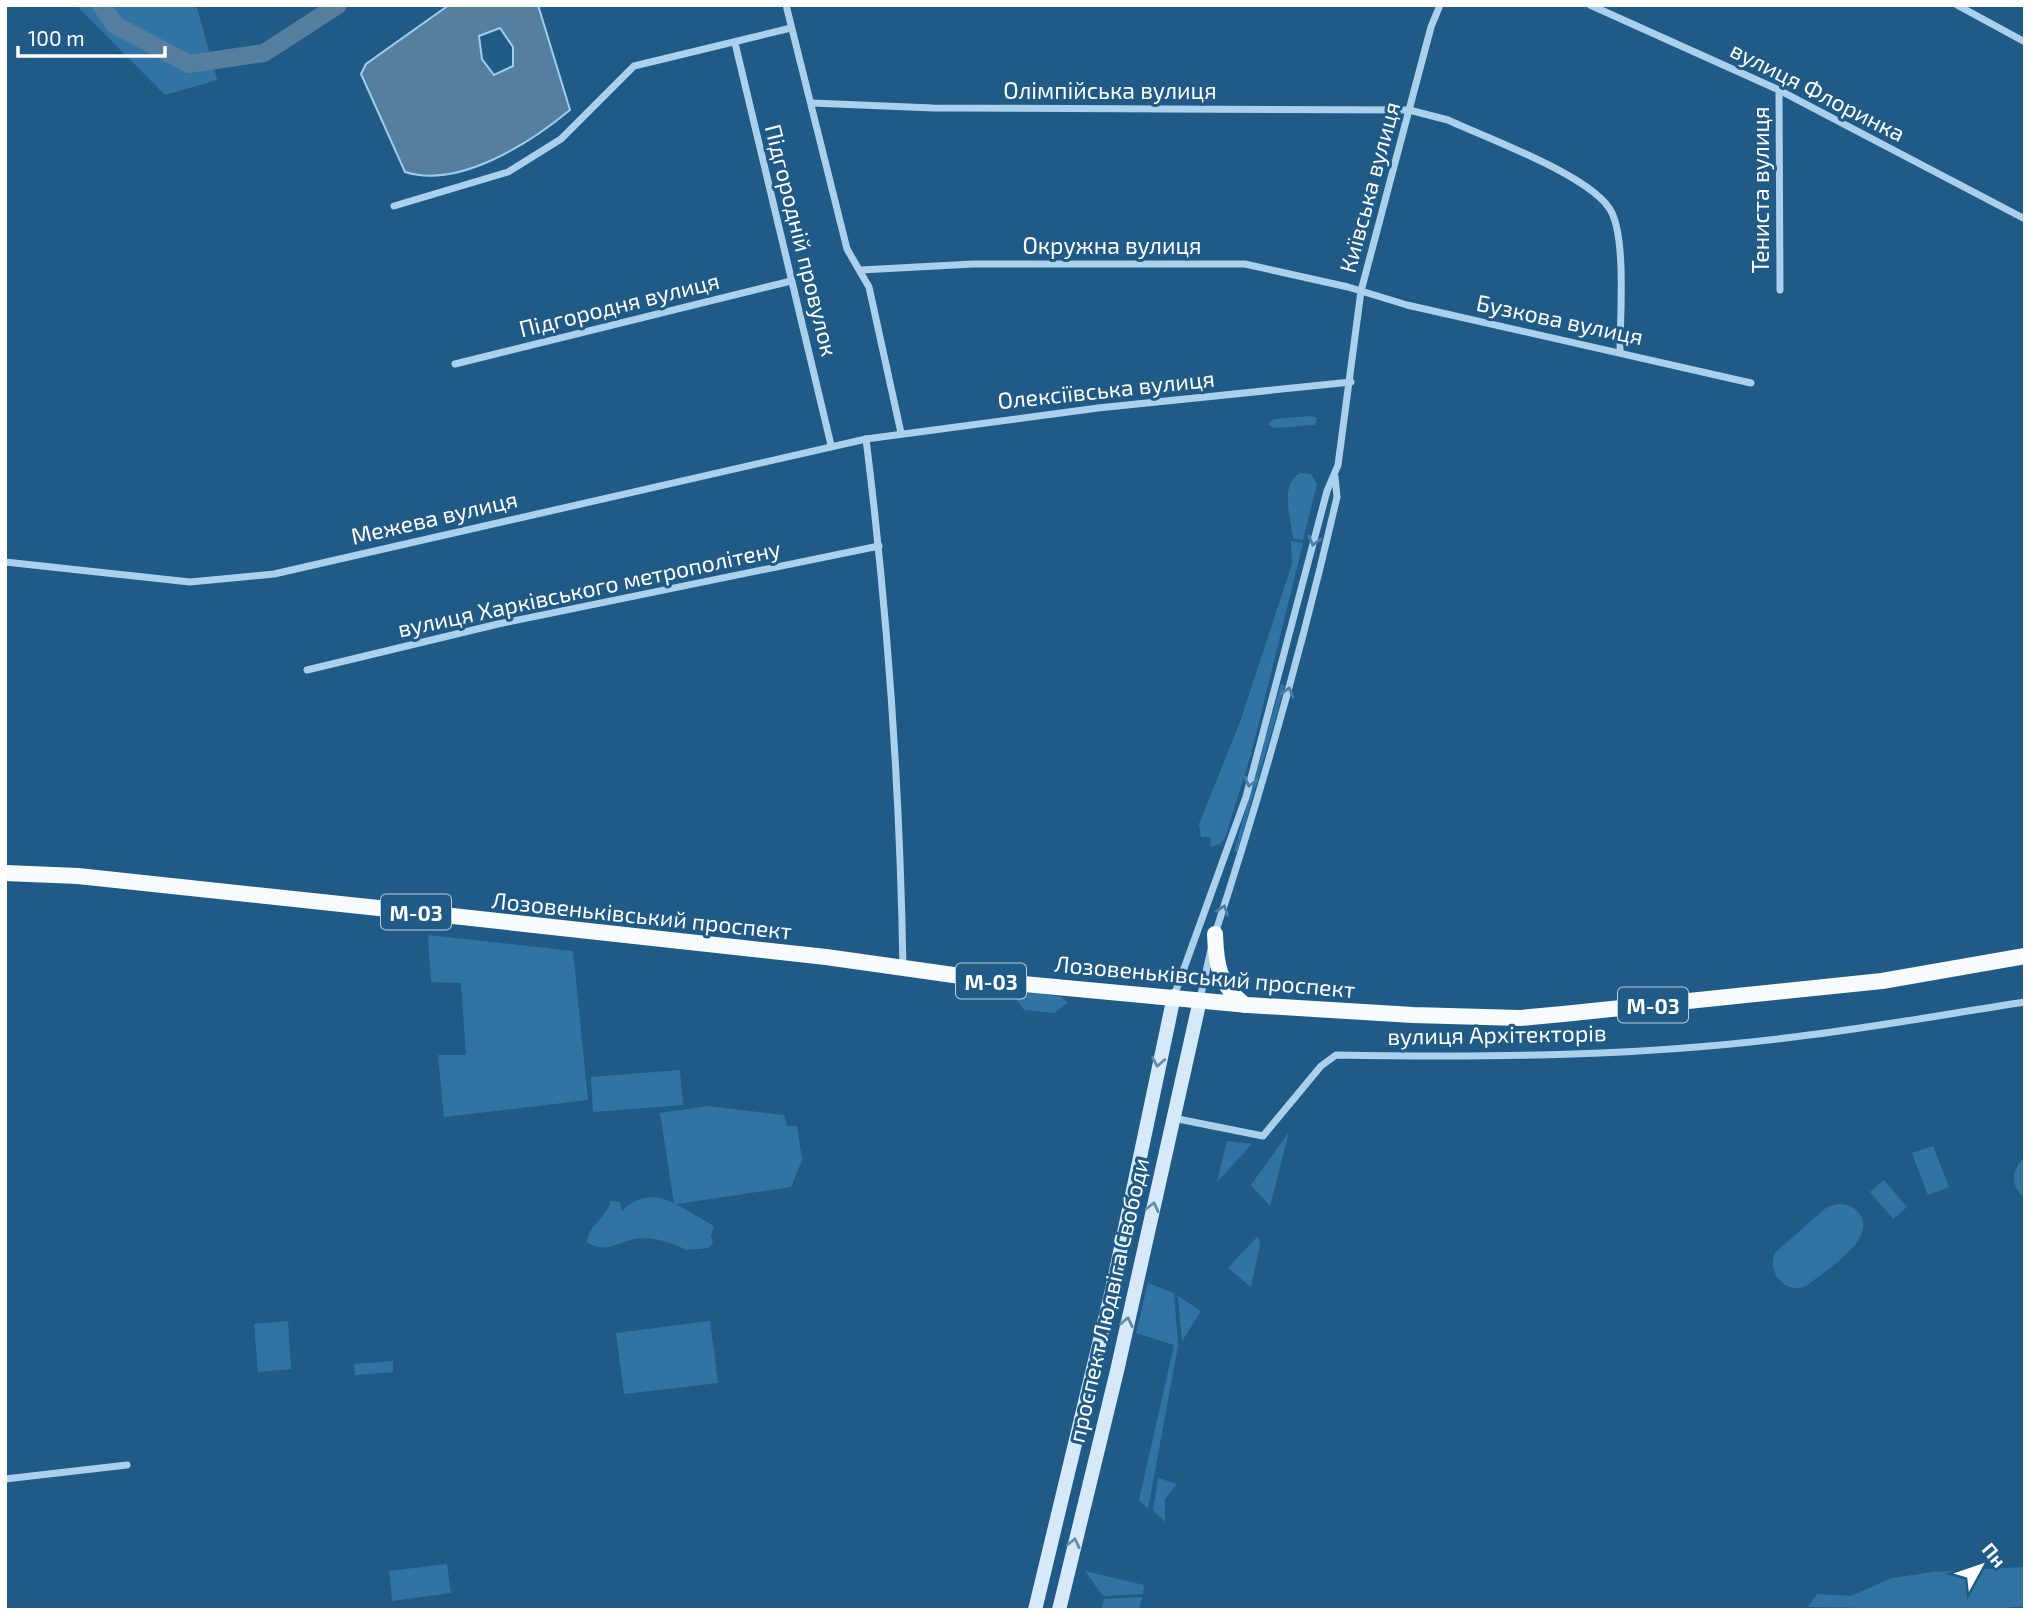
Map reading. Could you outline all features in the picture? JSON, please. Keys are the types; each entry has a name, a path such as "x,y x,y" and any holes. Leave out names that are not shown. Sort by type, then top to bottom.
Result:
{"highway":[{"name":"Лозовеньківський проспект","path":"5,873 87,877 826,957 903,971 1078,990 1174,996 1245,1005 1520,1018 1882,981 2025,956"},
{"path":"1215,934 1219,974 1229,991 1245,1005"}],"main road":[{"name":"проспект Людвіга Свободи","path":"1035,1610 1117,1269 1174,996"},
{"name":"проспект Людвіга Свободи","path":"1059,1610 1117,1371 1200,1000"}],"street":[{"path":"786,5 847,249 869,286 901,433"},
{"name":"Київська вулиця","path":"1335,476 1351,382 1361,291 1440,5"},
{"name":"вулиця Флоринка","path":"1590,5 1779,90 2025,219"},
{"path":"1957,5 2025,42"},
{"path":"394,206 508,172 561,139 634,66 791,28"},
{"name":"Підгородній провулок","path":"734,43 831,445"},
{"name":"Тениста вулиця","path":"1779,90 1780,290"},
{"name":"Олімпійська вулиця","path":"812,103 946,108 1409,110 1448,120 1582,182 1603,200 1612,214 1618,236 1620,352"},
{"name":"Окружна вулиця","path":"861,270 973,264 1245,264 1361,291"},
{"name":"Підгородня вулиця","path":"455,364 792,281"},
{"name":"Бузкова вулиця","path":"1361,291 1407,305 1751,383"},
{"name":"Олексіївська вулиця","path":"866,439 1098,408 1351,382"},
{"path":"866,439 879,546 901,846 903,971"},
{"name":"Межева вулиця","path":"5,562 190,582 274,574 866,439"},
{"path":"1174,996 1246,797 1327,491 1335,476"},
{"path":"1200,1000 1215,934 1306,633 1337,497 1335,476"},
{"name":"вулиця Харківського метрополітену","path":"307,670 498,624 879,546"},
{"path":"1219,873 1234,877"},
{"name":"вулиця Архітекторів","path":"1173,1118 1263,1136 1321,1066 1336,1055 1477,1058 1658,1049 1807,1036 2025,1002"},
{"path":"5,1479 127,1465"}],"shaded area":[{"path":"76,5 190,5 197,8 217,80 165,95"},
{"path":"449,5 538,5 570,110 514,149 470,169 426,176 405,172 361,74 366,64","holes":["500,28 513,47 513,66 494,75 482,59 479,36"]},
{"path":"1311,416 1317,418 1315,425 1274,428 1268,424 1274,419"},
{"path":"1300,473 1311,474 1317,484 1303,540 1293,538 1288,502 1290,485"},
{"path":"1291,541 1303,543 1251,754 1225,838 1220,844 1211,847 1210,837 1201,837 1199,824 1240,722 1292,564"},
{"path":"1281,684 1285,685 1237,852 1234,851"},
{"path":"428,935 573,951 588,1100 444,1117 438,1055 466,1055 461,983 431,982"},
{"path":"1020,990 1061,997 1068,1003 1054,1013 1024,1010 1013,995"},
{"path":"680,1070 683,1105 593,1112 591,1077"},
{"path":"708,1106 784,1115 787,1126 797,1126 802,1160 791,1187 676,1204 714,1226 711,1236 713,1243 709,1248 686,1250 669,1242 647,1238 605,1247 587,1242 588,1236 611,1201 620,1202 622,1211 640,1199 653,1197 674,1203 660,1113"},
{"path":"1289,1132 1270,1206 1251,1185"},
{"path":"1227,1141 1252,1144 1217,1182"},
{"path":"1933,1146 1949,1187 1928,1195 1912,1153"},
{"path":"2025,1157 2025,1198 2016,1188 2014,1178 2017,1167"},
{"path":"1884,1180 1907,1207 1893,1219 1870,1192"},
{"path":"1838,1204 1857,1210 1863,1226 1861,1236 1845,1255 1806,1286 1798,1288 1785,1285 1776,1275 1773,1261 1775,1253 1827,1207"},
{"path":"1258,1236 1260,1244 1251,1287 1228,1268"},
{"path":"1148,1283 1174,1293 1178,1346 1148,1509 1139,1500 1174,1345 1136,1333"},
{"path":"1178,1296 1201,1311 1182,1341"},
{"path":"288,1321 291,1369 258,1372 254,1324"},
{"path":"710,1321 718,1383 624,1394 616,1333"},
{"path":"393,1361 393,1372 355,1375 354,1364"},
{"path":"1158,1478 1177,1484 1165,1499 1165,1522 1153,1510"},
{"path":"447,1564 451,1593 392,1601 389,1571"},
{"path":"2025,1567 2025,1606 1981,1610 1808,1607 1817,1594 1851,1596 1892,1578 1933,1572"},
{"path":"1085,1571 1144,1585 1143,1594 1103,1596"},
{"path":"1142,1597 1139,1610 1101,1610 1104,1599"}],"waterway":[{"path":"101,5 115,25 189,64 264,53 338,5"}]}
